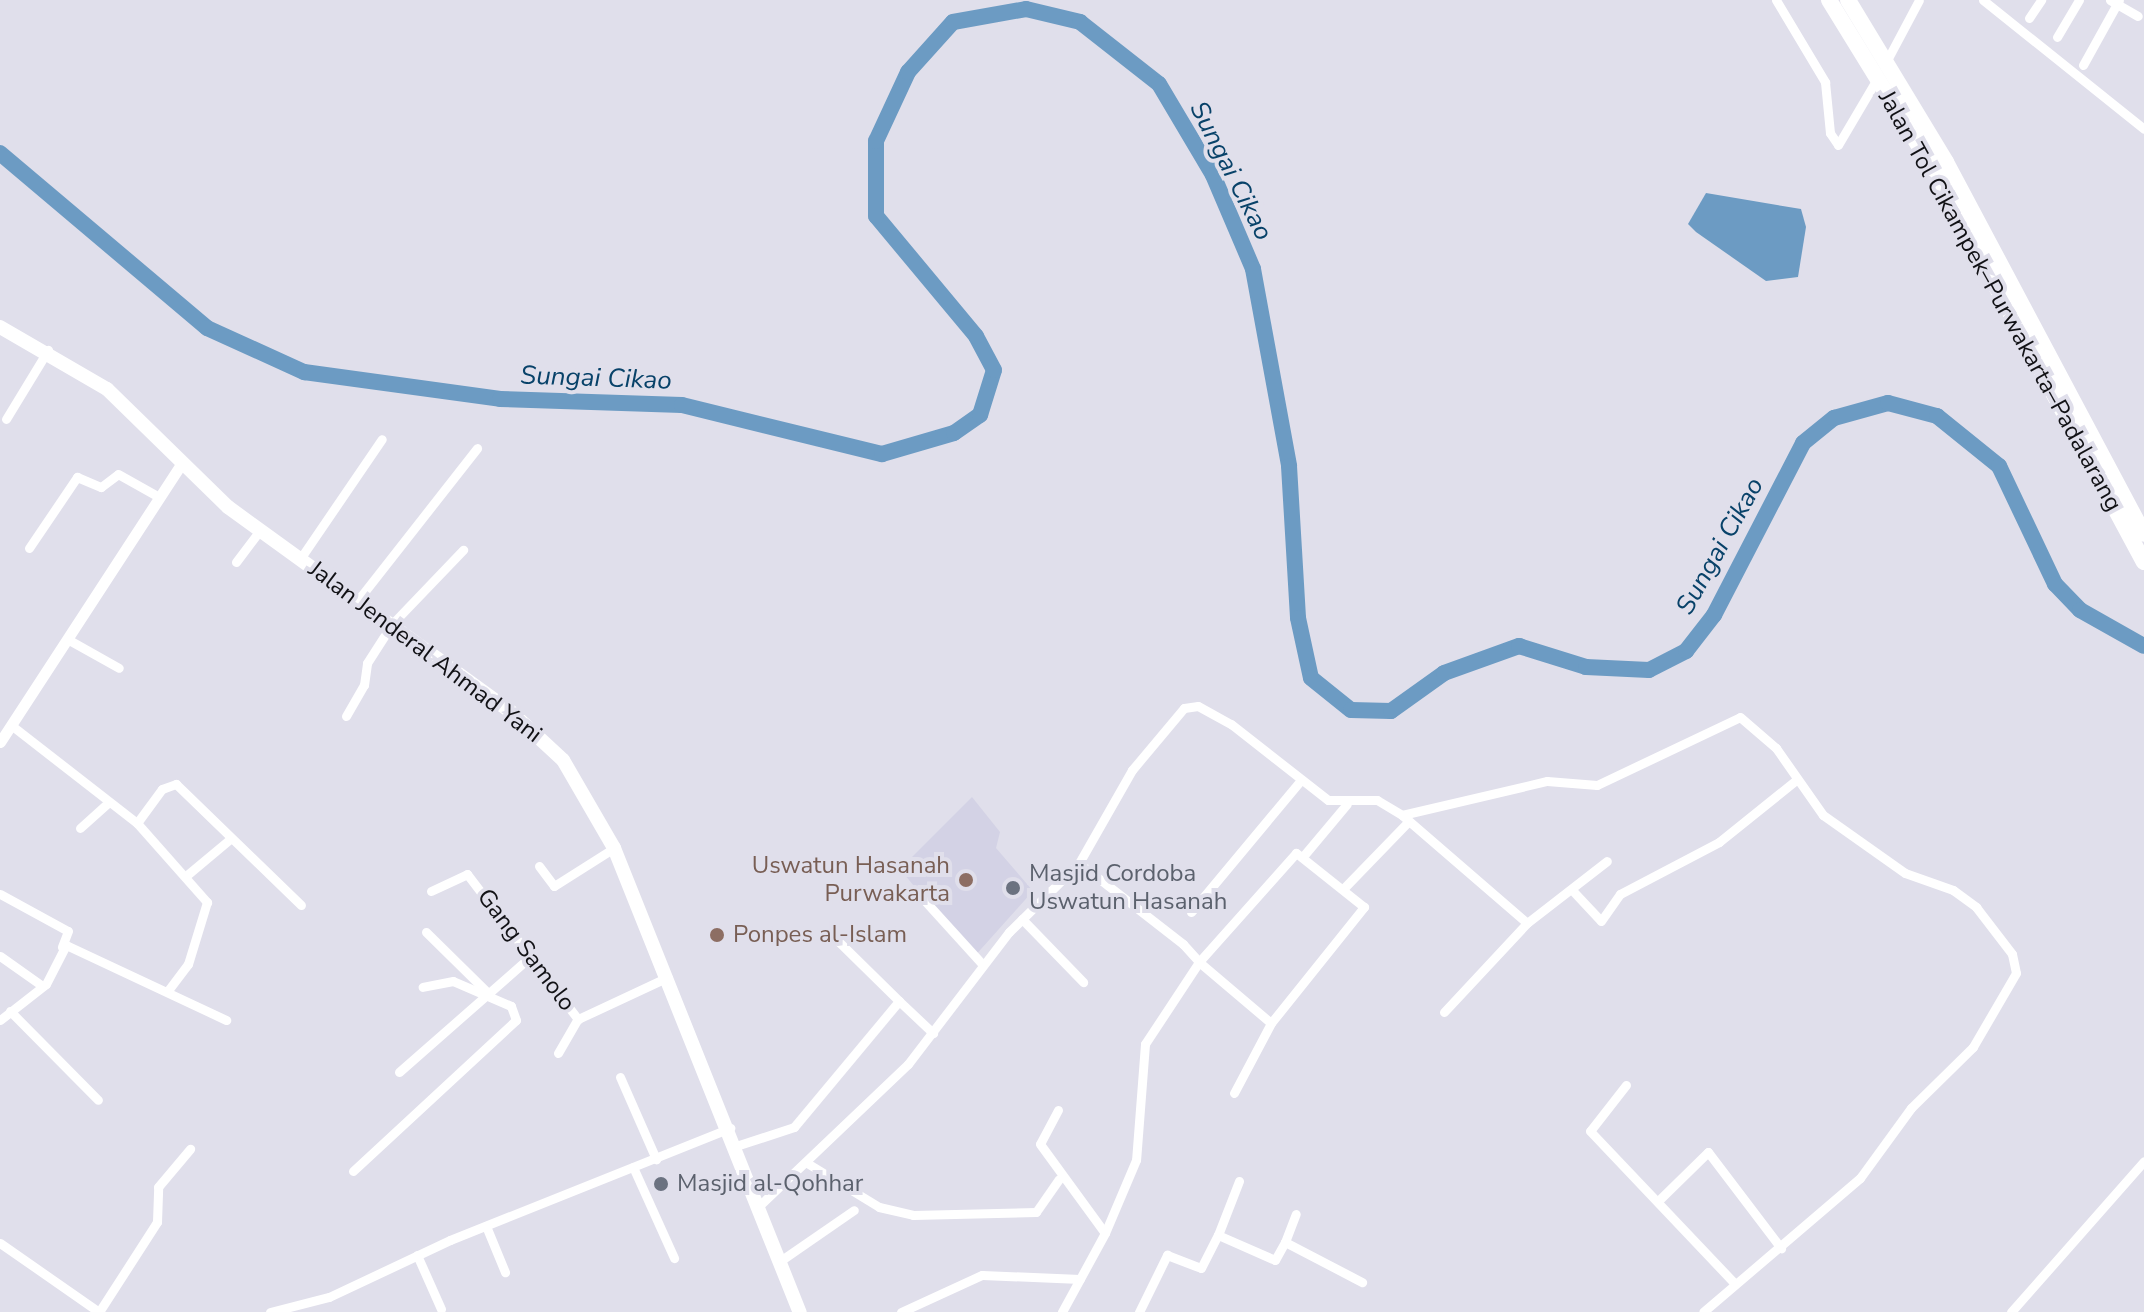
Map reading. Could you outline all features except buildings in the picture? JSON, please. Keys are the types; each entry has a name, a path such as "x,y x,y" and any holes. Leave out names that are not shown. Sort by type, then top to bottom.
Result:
{"highway":[{"name":"Jalan Tol Cikampek–Purwakarta–Padalarang","path":"1829,0 1933,169 2144,562"},
{"name":"Jalan Tol Cikampek–Purwakarta–Padalarang","path":"1848,0 1946,162 2144,534"},
{"name":"Jalan Jenderal Ahmad Yani","path":"0,327 48,350 107,389 180,466 260,530 392,624 547,742 579,782 614,848 705,1060 726,1130 739,1145 800,1312"}],"street":[{"path":"1776,0 1825,82 1838,145 1917,4"},
{"path":"1983,0 2144,129"},
{"path":"2029,18 2041,0"},
{"path":"2057,37 2079,0"},
{"path":"2083,65 2115,1 2138,16"},
{"path":"6,419 48,350"},
{"path":"300,559 382,439"},
{"path":"358,600 477,448"},
{"path":"1,738 69,640 180,466"},
{"path":"29,548 77,477 101,487 118,474 159,497"},
{"path":"236,562 260,530"},
{"path":"346,716 364,685 367,663 392,624 463,550"},
{"path":"69,640 119,668"},
{"path":"760,1205 807,1163 933,1033 982,964 1079,863 1132,770 1191,705 1231,724 1301,780 1347,804 1377,800 1404,819 1527,923"},
{"path":"1343,889 1404,819 1547,781 1597,785 1737,717 1776,748 1795,781 1823,815 1905,873 1953,890 1976,907 2012,954 2016,973 1973,1047 1911,1108 1860,1178 1703,1312"},
{"path":"11,725 137,823 187,875 207,902 188,964 168,991"},
{"path":"1191,912 1301,780"},
{"path":"1572,890 1601,921 1620,894 1719,842 1795,781"},
{"path":"137,823 162,789 176,784 301,905"},
{"path":"80,828 108,803"},
{"path":"1062,1312 1105,1233 1136,1160 1145,1044 1199,962 1291,855 1305,854 1347,804"},
{"path":"187,875 230,839"},
{"path":"539,866 554,886 614,848"},
{"path":"1234,1093 1271,1023 1361,920 1364,907 1305,854"},
{"path":"1444,1012 1527,923 1607,861"},
{"path":"1079,863 1271,1023"},
{"name":"Gang Samolo","path":"431,891 464,872 532,955 578,1019 668,976"},
{"path":"915,890 982,964"},
{"path":"0,894 68,931 41,985 0,1020"},
{"path":"1022,919 1083,982"},
{"path":"426,932 483,991"},
{"path":"838,941 933,1033"},
{"path":"62,947 75,946 226,1020"},
{"path":"399,1072 483,991 532,955"},
{"path":"0,956 41,985"},
{"path":"353,1171 511,1028 511,1006 483,991 444,979 423,987"},
{"path":"739,1145 794,1127 899,1001"},
{"path":"10,1011 98,1100"},
{"path":"558,1053 578,1019"},
{"path":"620,1077 656,1159"},
{"path":"1626,1085 1590,1130 1734,1283"},
{"path":"1058,1110 1040,1141 1059,1179 1105,1233"},
{"path":"270,1312 329,1297 417,1255 726,1130"},
{"path":"0,1243 99,1312 157,1222 158,1187 190,1149"},
{"path":"1658,1201 1708,1152 1781,1248"},
{"path":"2011,1312 2144,1161"},
{"path":"807,1163 879,1207 913,1215 1036,1212 1059,1179"},
{"path":"633,1167 674,1258"},
{"path":"1139,1312 1167,1255 1201,1268 1239,1181"},
{"path":"783,1259 854,1210"},
{"path":"1218,1235 1275,1260 1296,1214"},
{"path":"486,1226 505,1272"},
{"path":"1285,1242 1362,1282"},
{"path":"417,1255 441,1309"},
{"path":"901,1312 982,1275 1080,1279"}],"shaded area":[{"name":"Uswatun Hasanah Purwakarta","path":"972,797 1000,832 996,848 1033,891 973,958 900,869"}],"water":[{"path":"1706,193 1801,209 1806,227 1798,277 1766,281 1696,232 1688,224"}],"waterway":[{"name":"Sungai Cikao","path":"0,153 207,328 304,372 500,399 682,405 882,454 954,433 980,415 994,370 976,336 876,216 876,141 908,72 953,22 1026,9 1080,22 1159,84 1213,175 1253,269 1289,466 1298,618 1311,678 1351,710 1391,711 1444,673 1519,646 1586,667 1649,670 1686,651 1714,615 1803,443 1834,418 1888,403 1937,416 1999,466 2055,584 2080,610 2144,646"}],"place":[{"name":"Uswatun Hasanah Purwakarta","path":"966,880"},
{"name":"Masjid Cordoba Uswatun Hasanah","path":"1013,888"},
{"name":"Ponpes al-Islam","path":"717,935"},
{"name":"Masjid al-Qohhar","path":"661,1184"}]}
